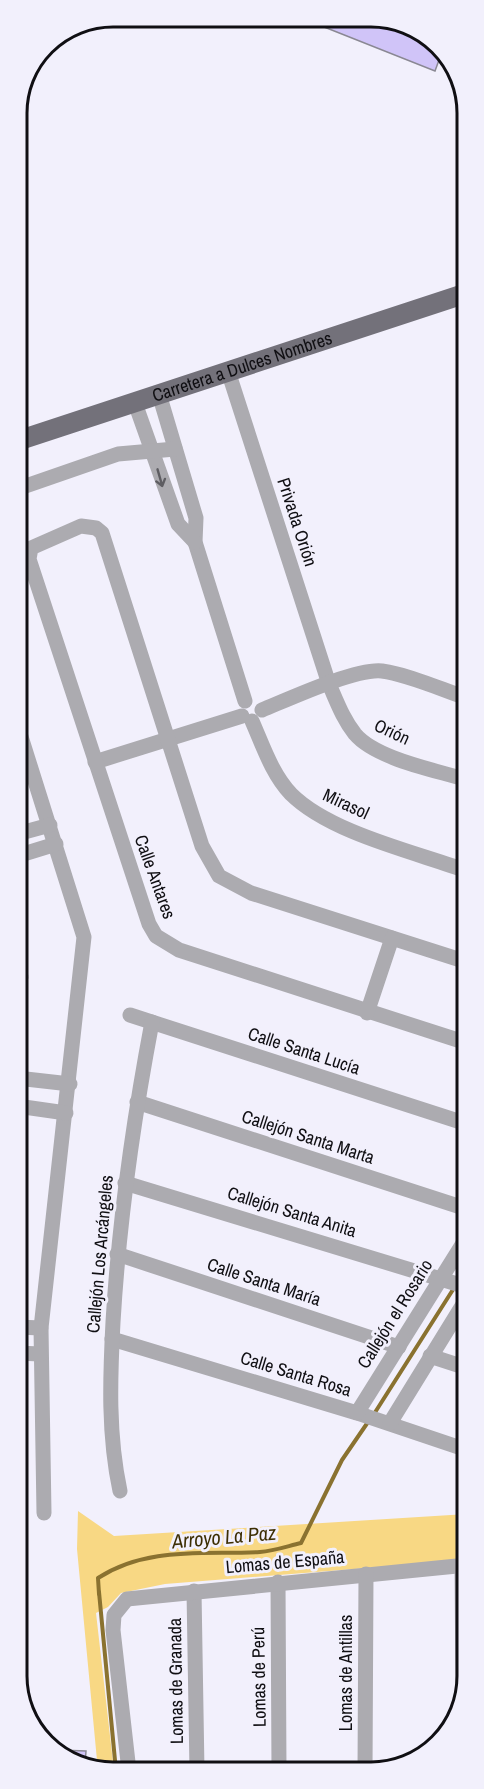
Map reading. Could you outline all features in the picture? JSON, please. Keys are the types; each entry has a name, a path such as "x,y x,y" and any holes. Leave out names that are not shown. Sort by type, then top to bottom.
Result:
{"main road":[{"name":"Carretera a Dulces Nombres","path":"27,438 457,296"}],"street":[{"name":"Privada Orión","path":"228,371 329,684"},
{"name":"Mirasol","path":"159,394 196,518 195,542 250,712 274,771 291,793 313,812 337,825 457,867"},
{"name":"Mirasol","path":"135,402 178,524 195,542"},
{"path":"27,486 118,454 153,453 175,449"},
{"name":"Calle Antares","path":"168,739 102,533 96,528 81,526 35,544 28,553 149,924 156,936 179,950 367,1013 457,1040"},
{"path":"95,762 368,673 382,671 457,695"},
{"name":"Orión","path":"329,684 345,720 357,736 371,747 457,777"},
{"path":"168,739 202,846 219,876 251,893 457,959"},
{"path":"27,755 84,937 70,1084 41,1328 44,1513"},
{"path":"27,831 50,825"},
{"path":"27,853 56,844"},
{"path":"367,1013 392,938"},
{"name":"Calle Santa Lucía","path":"130,1015 457,1121"},
{"name":"Callejón Los Arcángeles","path":"120,1491 112,1457 111,1436 112,1339 117,1254 137,1102 152,1023"},
{"path":"27,1079 70,1084"},
{"name":"Callejón Santa Marta","path":"137,1102 457,1206"},
{"path":"27,1107 66,1113"},
{"name":"Callejón Santa Anita","path":"125,1183 457,1284"},
{"name":"Calle Santa María","path":"117,1254 399,1347"},
{"name":"Callejón el Rosario","path":"361,1414 399,1347 457,1255"},
{"path":"387,1422 457,1314"},
{"path":"27,1327 41,1328"},
{"name":"Calle Santa Rosa","path":"112,1339 387,1422 457,1446"},
{"path":"27,1353 40,1354"},
{"path":"430,1356 457,1365"},
{"name":"Lomas de España","path":"128,1762 113,1642 114,1615 119,1605 127,1599 457,1566"},
{"name":"Lomas de Antillas","path":"364,1762 366,1574"},
{"name":"Lomas de Perú","path":"278,1582 279,1762"},
{"name":"Lomas de Granada","path":"194,1591 197,1762"}],"shaded area":[{"path":"78,1511 114,1536 457,1515 457,1561 165,1584 121,1593 108,1607 96,1613 113,1762 97,1760 77,1549"}],"building":[{"path":"324,27 371,27 404,34 428,48 436,56 439,60 435,71"},
{"path":"71,1750 86,1751 86,1757"}],"waterway":[{"name":"Arroyo La Paz","path":"374,1414 454,1288"},
{"name":"Arroyo La Paz","path":"99,1594 98,1578 136,1561 176,1554 276,1550 301,1543 342,1460 368,1422"},
{"name":"Arroyo La Paz","path":"99,1592 115,1762"}]}
